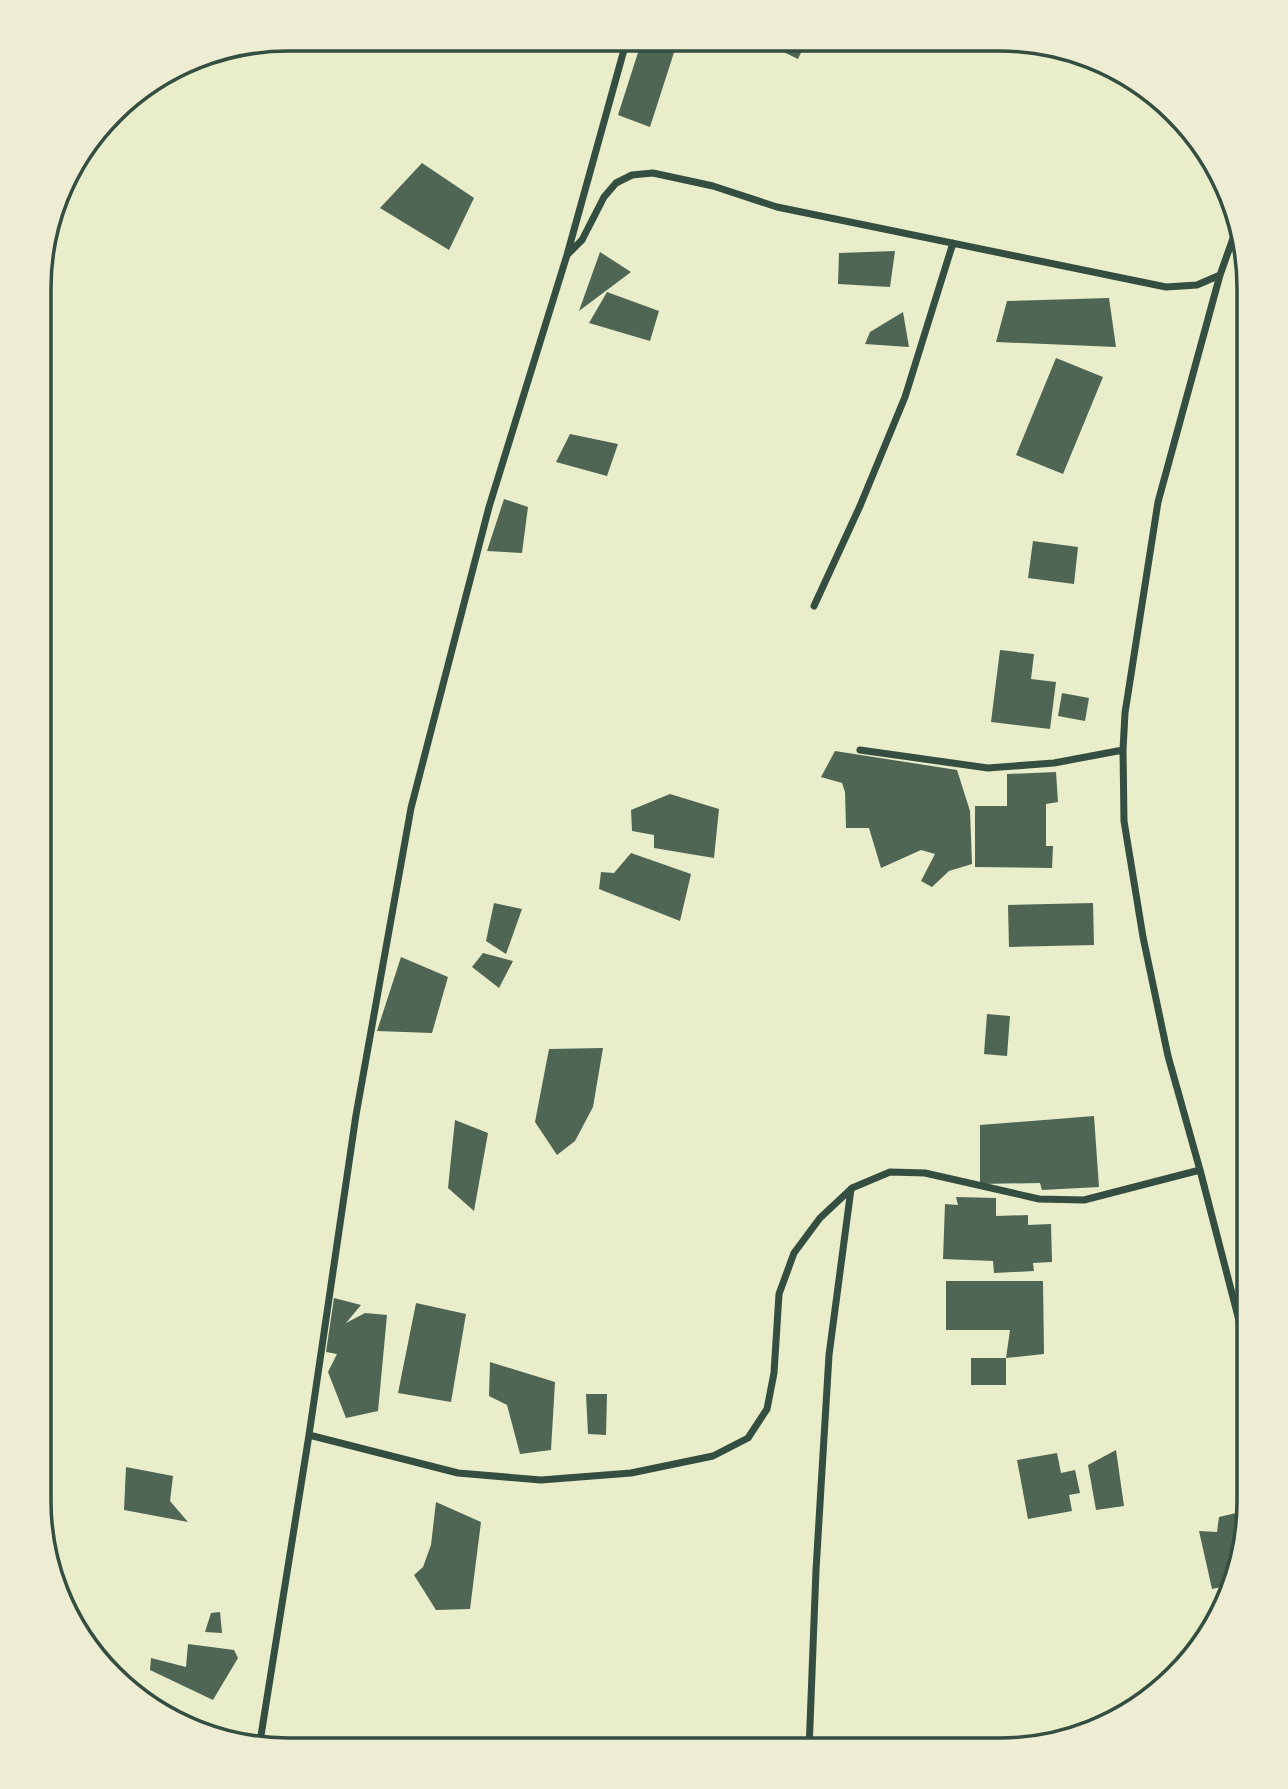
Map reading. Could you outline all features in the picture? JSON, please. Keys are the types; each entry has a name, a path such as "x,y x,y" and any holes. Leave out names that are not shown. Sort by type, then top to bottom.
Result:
{"street":[{"path":"261,1736 356,1115 411,808 489,507 567,255 624,51"},
{"path":"567,255 582,240 604,197 616,183 632,175 653,173 713,186 777,207 1166,287 1197,285 1220,275"},
{"path":"1232,240 1220,275 1158,502 1125,713 1123,750 1124,821 1159,1020 1237,1313"},
{"path":"814,606 860,506 905,397 953,243"},
{"path":"860,750 988,768 1054,763 1123,750"},
{"path":"309,1435 458,1473 541,1480 631,1473 713,1456 748,1438 767,1409 774,1373 779,1294 794,1252 820,1218 852,1188 890,1172 925,1172 1039,1199 1084,1200 1200,1170"},
{"path":"809,1738 829,1355 852,1188"}],"building":[{"path":"638,51 674,51 650,127 618,115"},
{"path":"782,51 802,51 798,59"},
{"path":"422,163 474,198 449,250 380,208"},
{"path":"895,251 890,287 838,284 839,253"},
{"path":"600,252 631,272 579,311"},
{"path":"607,292 659,311 650,341 589,323"},
{"path":"1109,298 1116,347 996,342 1007,301"},
{"path":"903,312 909,347 865,344 870,332"},
{"path":"1056,358 1103,377 1063,474 1016,455"},
{"path":"570,434 618,444 607,476 556,462"},
{"path":"504,499 528,507 522,553 487,551"},
{"path":"1033,541 1078,547 1074,584 1028,578"},
{"path":"1000,650 1034,654 1031,679 1056,682 1050,729 991,722"},
{"path":"1062,693 1089,698 1085,721 1058,716"},
{"path":"835,751 957,770 970,811 972,864 949,871 932,887 921,881 935,854 921,850 881,868 869,828 846,828 845,792 842,783 821,777"},
{"path":"1056,772 1058,802 1046,804 1046,846 1053,846 1052,868 975,867 975,806 1007,806 1007,774"},
{"path":"670,794 719,809 714,858 654,848 654,835 632,831 631,810"},
{"path":"631,853 691,874 680,921 599,889 601,872 614,873"},
{"path":"494,903 522,909 506,954 486,941"},
{"path":"1093,903 1094,945 1009,947 1008,905"},
{"path":"483,953 513,961 499,988 472,967"},
{"path":"401,957 448,977 432,1033 377,1031"},
{"path":"987,1014 1010,1016 1007,1056 984,1054"},
{"path":"603,1048 593,1107 575,1141 557,1155 535,1122 549,1049"},
{"path":"1094,1116 1099,1187 1042,1190 1040,1183 980,1184 980,1125"},
{"path":"455,1120 488,1133 474,1211 448,1188"},
{"path":"956,1197 996,1198 996,1216 1028,1215 1028,1225 1051,1224 1052,1262 1033,1263 1034,1271 994,1273 993,1261 943,1259 945,1204 958,1205"},
{"path":"946,1281 1043,1281 1044,1354 1006,1358 1010,1330 946,1330"},
{"path":"334,1298 361,1305 346,1323 365,1313 387,1315 378,1411 346,1418 328,1372 337,1354 326,1352"},
{"path":"416,1303 466,1314 451,1402 398,1393"},
{"path":"971,1358 1006,1358 1006,1385 971,1385"},
{"path":"490,1362 555,1382 551,1450 520,1454 507,1405 489,1396"},
{"path":"586,1394 607,1394 606,1435 588,1434"},
{"path":"1116,1450 1124,1506 1096,1510 1088,1465"},
{"path":"1057,1453 1061,1473 1075,1470 1080,1493 1069,1495 1072,1511 1028,1519 1017,1460"},
{"path":"126,1467 173,1476 170,1501 188,1522 124,1510"},
{"path":"436,1502 481,1522 470,1609 436,1610 414,1575 423,1567 431,1545"},
{"path":"1237,1513 1233,1547 1225,1577 1221,1587 1212,1589 1199,1531 1217,1532 1219,1517"},
{"path":"220,1612 222,1633 205,1632 211,1613"},
{"path":"188,1644 234,1650 238,1658 213,1700 150,1670 151,1658 186,1667"}]}
